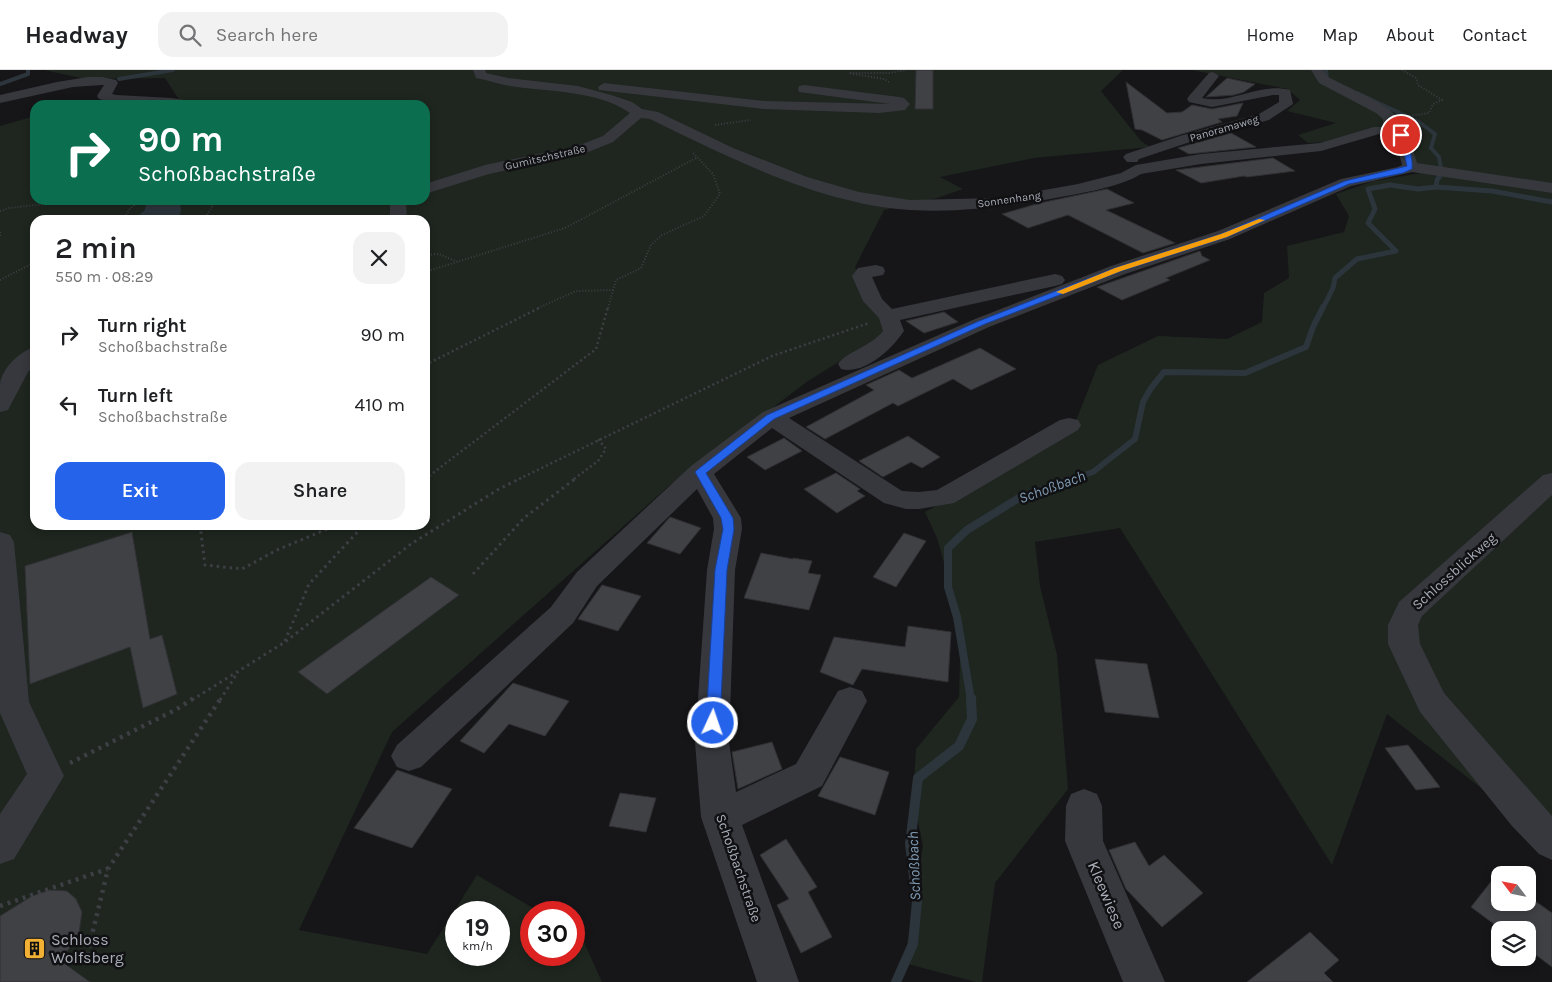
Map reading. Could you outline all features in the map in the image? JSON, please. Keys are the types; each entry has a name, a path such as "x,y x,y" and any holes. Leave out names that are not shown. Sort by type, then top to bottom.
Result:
{"street":[{"path":"479,70 480,75 508,82 578,90 627,105 638,113"},
{"path":"1318,70 1323,80 1381,110 1390,118 1390,131 1401,135 1410,167"},
{"name":"Panoramaweg","path":"1136,170 1131,157 1185,139 1264,117 1286,104 1285,93 1273,91 1240,100 1200,103 1194,99 1213,76"},
{"path":"0,99 85,81 104,80 112,83 104,96 113,99 137,100"},
{"path":"578,90 611,87 795,107 879,109 900,107 903,104 899,101 804,89"},
{"name":"Sonnenhang","path":"638,113 653,115 722,148 800,180 857,197 910,205 999,203 1079,188 1127,176 1136,170 1201,159 1322,147 1379,130 1390,131"},
{"name":"Gumitschstraße","path":"430,188 485,170 581,150 608,138 638,113"},
{"path":"409,756 562,615 587,580 700,472 771,417 982,323 1118,270 1224,236 1347,182 1403,171 1410,167 1552,188"},
{"path":"888,316 1103,269 1118,270"},
{"path":"806,402 812,386 825,374 875,352 886,343 894,331 888,316 872,301 862,276 865,272 876,270"},
{"path":"0,405 18,369 30,358"},
{"path":"771,417 892,497 907,502 922,502 945,497 1069,425"},
{"name":"Schoßbachstraße","path":"700,472 727,518 728,529 721,570 712,742 720,817 778,982"},
{"name":"Schlossblickweg","path":"1552,481 1410,610 1403,625 1404,644 1432,702 1525,814 1552,842"},
{"path":"0,542 12,702 46,776 0,846"},
{"path":"720,817 809,776 850,701"},
{"name":"Kleewiese","path":"1084,806 1084,841 1144,982"}],"path":[{"path":"891,84 884,79 849,73 890,73 906,70"},
{"path":"1402,70 1416,78 1418,85 1442,100 1433,104 1428,114 1412,115"},
{"path":"430,270 565,228 696,158"},
{"path":"430,475 596,349 616,280 641,268 651,245 662,235 704,216 720,194 713,174 708,169"},
{"path":"0,212 9,208 35,205"},
{"path":"126,215 134,205"},
{"path":"0,232 0,237"},
{"path":"430,254 439,254 458,262"},
{"path":"0,280 30,265"},
{"path":"430,362 529,312 576,291 614,290"},
{"path":"46,776 177,709 238,672 285,642 411,544 499,489 598,439 772,356 888,316"},
{"path":"473,574 524,518 598,461 606,448 598,439"},
{"path":"201,530 205,565 242,569 277,550 326,530"},
{"path":"285,642 309,584 359,530"},
{"path":"87,955 108,869 238,672"},
{"path":"0,906 108,869"}],"shaded area":[{"path":"44,70 1123,70 1101,91 1141,141 1150,147 1034,158 940,177 963,189 937,198 884,210 855,267 887,332 808,381 670,485 392,732 299,930 427,954 445,926 445,966 510,966 510,901 461,901 477,875 521,901 520,966 585,966 585,945 602,982 0,982 0,126 30,117 30,205 146,205 144,211 138,215 30,215 30,530 430,530 430,215 178,215 179,205 430,205 430,100 179,100 165,78 85,79"},
{"path":"1192,70 1552,70 1552,844 1387,714 1332,865 1120,528 1035,542 1040,586 1057,655 1068,789 995,883 982,982 904,963 923,846 913,798 916,749 959,697 961,623 937,538 925,512 1071,433 1098,365 1158,336 1227,339 1262,322 1264,293 1289,278 1287,246 1344,232 1349,216 1336,194 1374,181 1421,173 1393,152 1376,129 1341,141 1308,143 1298,135 1336,123 1287,111 1300,100 1287,89"},
{"path":"146,205 180,205 181,209 180,215 138,215 144,211"}],"building":[{"path":"916,70 933,70 933,109 915,109"},
{"path":"1227,78 1255,84 1244,92 1234,95 1206,97"},
{"path":"1126,82 1167,113 1182,112 1192,105 1212,109 1243,103 1237,116 1218,119 1222,122 1162,140 1142,130 1135,129"},
{"path":"1231,133 1256,147 1189,154 1178,148"},
{"path":"1273,158 1295,171 1201,183 1176,170"},
{"path":"1107,189 1134,203 1106,210 1175,243 1143,253 1068,215 1028,228 1002,214 1040,203"},
{"path":"1200,251 1202,256 1210,260 1166,278 1170,280 1122,300 1097,287"},
{"path":"944,312 958,322 924,333 906,321"},
{"path":"980,348 1016,369 971,390 953,379 898,406 893,403 825,439 806,427 874,390 866,385 899,370 912,378"},
{"path":"908,436 940,457 922,468 911,462 883,477 859,461"},
{"path":"784,438 802,451 765,470 747,457"},
{"path":"836,473 860,489 857,491 865,496 837,513 804,489"},
{"path":"670,517 701,528 680,554 647,543"},
{"path":"132,532 150,639 162,635 177,694 143,708 130,647 30,684 25,566"},
{"path":"904,533 926,541 896,587 873,577"},
{"path":"761,553 812,561 808,573 821,575 809,610 744,598"},
{"path":"431,577 459,595 327,694 298,672"},
{"path":"602,585 641,596 618,631 578,619"},
{"path":"908,626 951,632 948,682 862,669 853,685 820,672 834,637 905,647"},
{"path":"1095,659 1147,664 1159,718 1105,712"},
{"path":"513,683 569,701 545,736 509,724 484,753 460,741"},
{"path":"772,742 782,769 738,789 732,752"},
{"path":"1408,745 1440,787 1416,790 1385,748"},
{"path":"840,757 889,772 875,815 818,796"},
{"path":"397,770 452,789 412,848 354,828"},
{"path":"620,793 656,798 646,832 609,826"},
{"path":"786,839 817,887 808,892 832,937 801,953 777,905 789,899 760,855"},
{"path":"1135,842 1149,866 1164,855 1203,893 1162,927 1126,889 1109,850"},
{"path":"1491,882 1491,911 1536,911 1536,902 1552,913 1552,967 1536,955 1536,921 1491,922 1471,907"},
{"name":"Schloss Wolfsberg","path":"50,890 67,891 76,899 82,912 79,933 61,961 90,982 0,982 0,916 32,896"},
{"path":"1310,932 1339,960 1324,973 1333,982 1247,982"}],"waterway":[{"path":"0,84 28,74 28,70"},
{"path":"119,79 173,70"},
{"name":"Schoßbach","path":"1326,70 1327,79 1333,82"},
{"name":"Schoßbach","path":"1357,93 1419,122 1435,134 1431,148 1439,157 1442,173"},
{"name":"Schoßbach","path":"1436,187 1437,180 1442,173"},
{"name":"Schoßbach","path":"1323,308 1333,288 1335,278 1357,259 1396,251 1368,223 1375,209 1368,189 1390,185 1418,189 1436,187"},
{"path":"1436,187 1492,191 1552,202"},
{"name":"Schoßbach","path":"1072,479 1093,472 1135,439 1143,402 1164,372 1245,373 1306,347 1323,307"},
{"name":"Schoßbach","path":"971,700 957,617 948,587 948,548 967,530 1019,498 1076,478"},
{"name":"Schoßbach","path":"896,982 913,944 917,901 910,844 918,778 959,746 972,719 971,698"}],"slow traffic":[{"path":"1060,292 1118,270 1224,236 1261,220"}],"place":[{"name":"Schloss Wolfsberg","path":"35,948"}],"route":[{"path":"713,723 721,570 728,529 727,518 700,472 771,417 982,323 1118,270 1224,236 1347,182 1403,171 1410,167 1401,135"}]}
